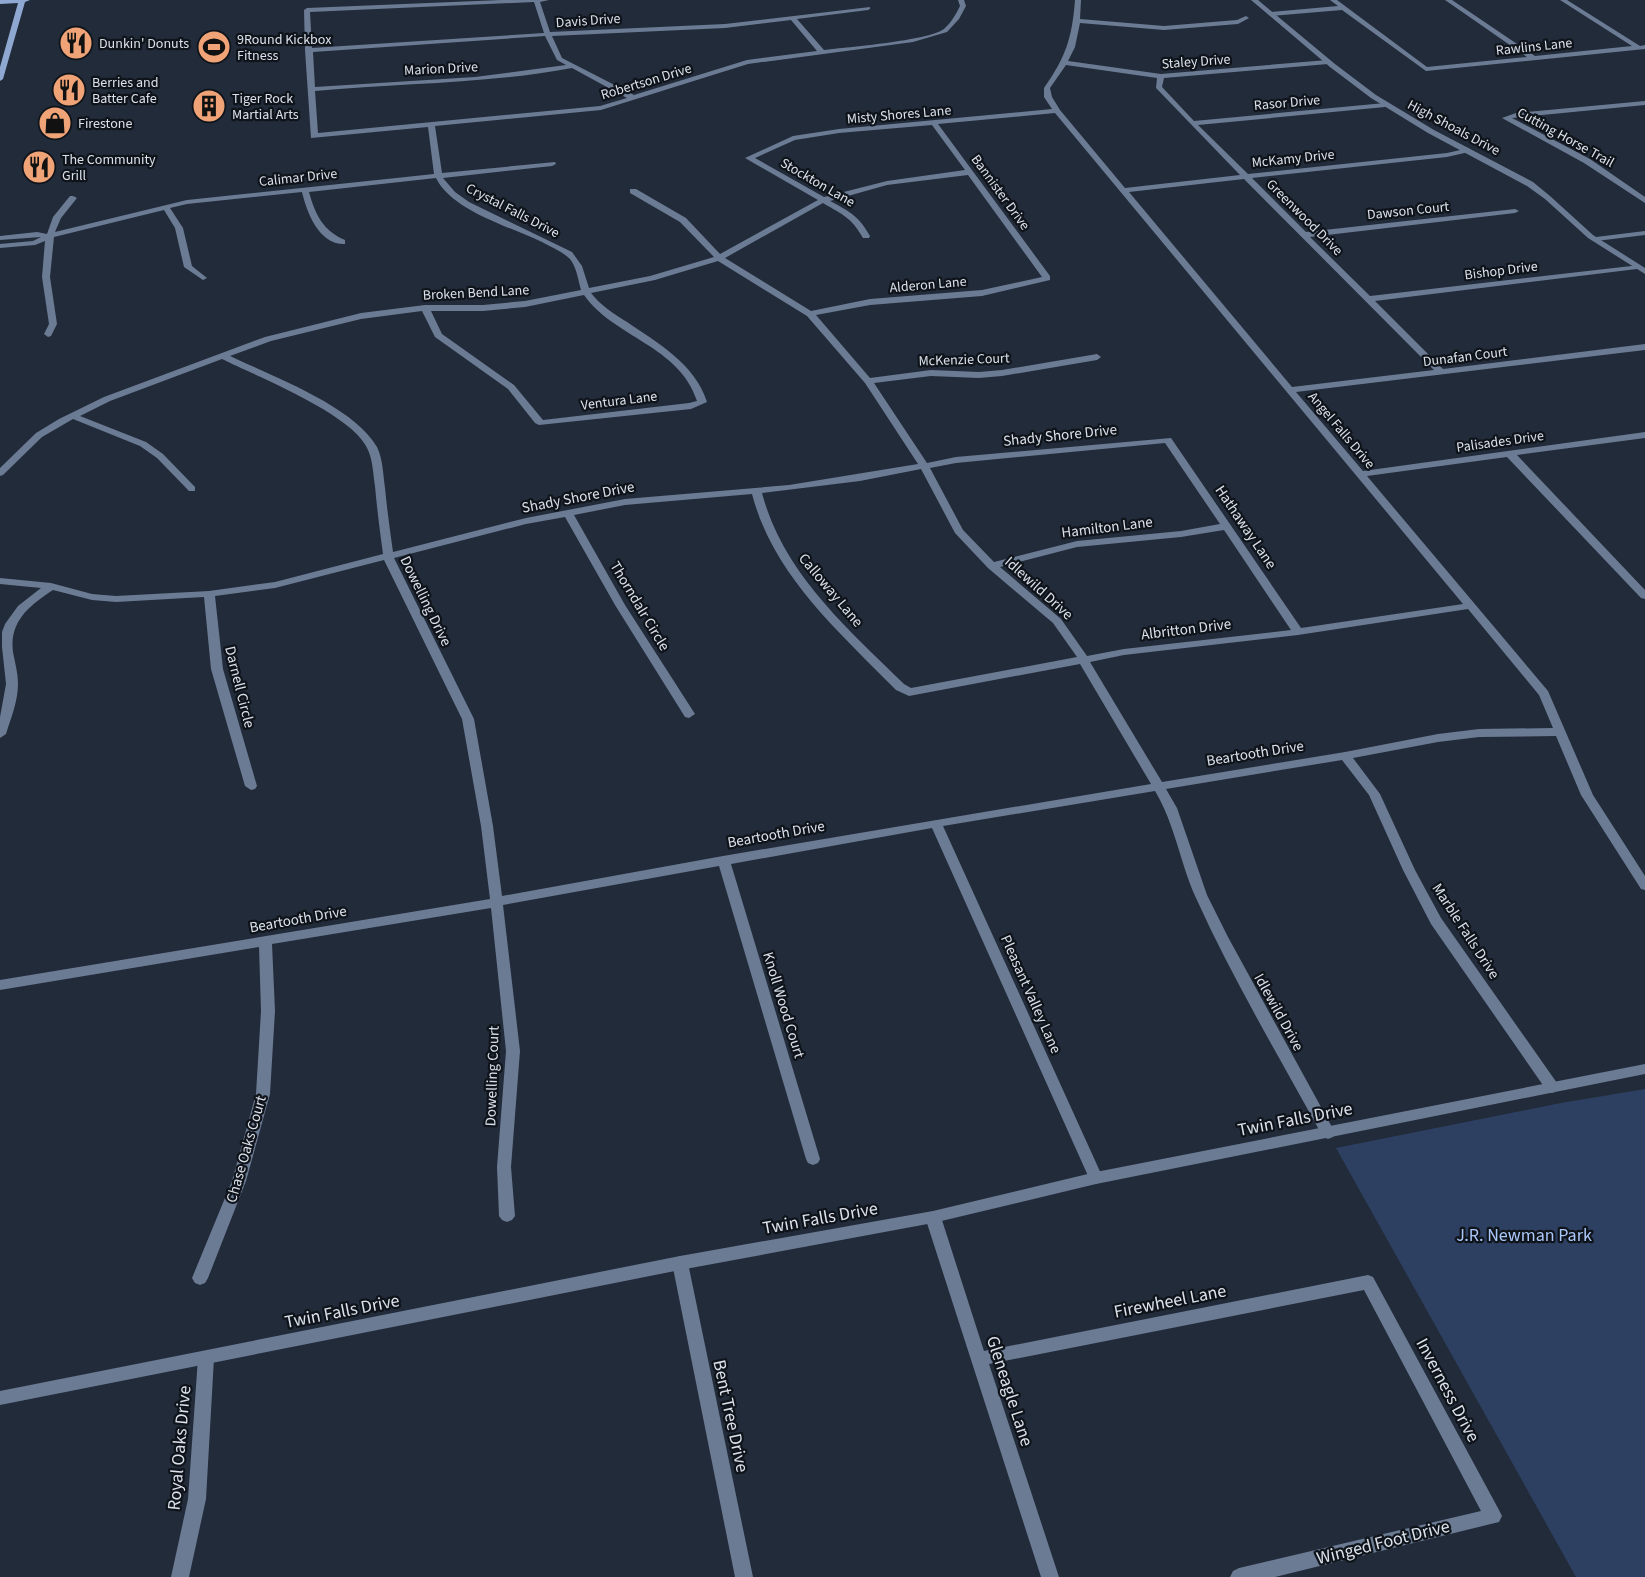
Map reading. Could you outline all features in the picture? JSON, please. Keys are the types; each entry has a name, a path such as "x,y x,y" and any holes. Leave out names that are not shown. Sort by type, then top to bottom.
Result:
{"main road":[{"path":"0,77 22,0"},
{"path":"0,2 27,0"}],"street":[{"path":"537,0 548,35 559,59 633,98"},
{"path":"311,89 307,10 546,0"},
{"name":"Davis Drive","path":"308,50 612,30 725,26 868,8 862,0"},
{"name":"Robertson Drive","path":"311,89 314,136 601,108 747,62 913,40 945,31 957,18 963,6 961,0"},
{"name":"Angel Falls Drive","path":"1078,0 1074,42 1066,63 1047,88 1048,97 1057,111 1468,606 1544,694 1587,795 1645,886"},
{"name":"High Shoals Drive","path":"1254,0 1328,62 1385,105 1466,150 1503,167 1531,185 1558,204 1575,223 1641,270"},
{"path":"1333,0 1342,8"},
{"path":"1448,0 1533,58"},
{"path":"1563,0 1642,47"},
{"path":"1271,14 1342,8"},
{"name":"Rawlins Lane","path":"1342,8 1426,69 1642,47"},
{"path":"792,17 821,51"},
{"path":"1077,21 1164,28 1238,22 1246,18"},
{"name":"Staley Drive","path":"1066,63 1161,76 1328,62"},
{"name":"Marion Drive","path":"311,89 359,84 518,76 573,66"},
{"name":"Greenwood Drive","path":"1161,76 1158,87 1192,123 1441,372"},
{"name":"Cutting Horse Trail","path":"1643,104 1506,117 1510,122 1587,161 1645,201"},
{"name":"Rasor Drive","path":"1192,123 1385,105"},
{"name":"Misty Shores Lane","path":"749,158 793,138 839,131 1057,111"},
{"name":"Bannister Drive","path":"934,123 1047,278"},
{"path":"431,125 438,176"},
{"name":"McKamy Drive","path":"1124,190 1447,155 1466,150"},
{"name":"Stockton Lane","path":"749,158 850,215 859,223 866,236"},
{"name":"Calimar Drive","path":"0,246 35,243 50,236 103,225 165,206 196,201 552,164"},
{"name":"Broken Bend Lane","path":"0,473 39,435 107,399 268,339 338,320 425,308 498,307 586,293 652,278 719,258 823,200 888,183 970,172"},
{"name":"Crystal Falls Drive","path":"438,176 451,192 466,203 571,256 581,274 586,293 610,315 675,360 691,377 701,395 700,404"},
{"path":"305,189 316,222 330,237 342,242"},
{"name":"Idlewild Drive","path":"633,191 683,220 719,258 810,314 868,381 924,466 959,531 992,566 1057,621 1072,640 1082,661 1171,808 1201,895 1221,937 1328,1133"},
{"path":"48,334 53,324 46,277 50,236 57,217 73,198"},
{"path":"165,206 179,228 188,267 203,278"},
{"name":"Dawson Court","path":"1304,235 1515,211"},
{"path":"1596,239 1645,233"},
{"name":"Calimar Drive","path":"0,237 37,234 50,236"},
{"name":"Bishop Drive","path":"1368,299 1641,270"},
{"name":"Alderon Lane","path":"810,314 870,302 982,293 1047,278"},
{"name":"Ventura Lane","path":"425,308 438,335 511,387 542,423 700,404"},
{"name":"Dunafan Court","path":"1289,390 1645,347"},
{"name":"Dowelling Drive","path":"222,356 317,401 341,416 365,437 373,450 388,557 468,718 487,826 497,902"},
{"name":"McKenzie Court","path":"868,381 931,373 1002,373 1097,357"},
{"path":"73,416 143,444 160,456 192,489"},
{"name":"Palisades Drive","path":"1359,474 1645,435"},
{"name":"Shady Shore Drive","path":"0,581 51,586 92,597 116,599 209,594 275,585 567,512 625,502 861,478 924,466 1076,447 1168,440"},
{"name":"Hathaway Lane","path":"1168,440 1298,632"},
{"path":"1509,453 1645,596"},
{"name":"Calloway Lane","path":"756,490 763,517 784,558 818,603 900,687 909,692"},
{"name":"Thorndalr Circle","path":"567,512 620,605 689,714"},
{"name":"Hamilton Lane","path":"992,566 1077,544 1180,534 1227,526"},
{"path":"0,734 12,683 6,640 9,626 30,600 51,586"},
{"name":"Darnell Circle","path":"209,594 218,669 251,786"},
{"name":"Albritton Drive","path":"909,692 991,675 1154,648 1298,632 1468,606"},
{"name":"Beartooth Drive","path":"0,985 497,902 723,860 1219,775 1479,733 1560,732"},
{"name":"Marble Falls Drive","path":"1345,756 1374,794 1409,870 1436,921 1552,1087"},
{"name":"Pleasant Valley Lane","path":"936,823 1096,1178"},
{"name":"Knoll Wood Court","path":"723,860 813,1160"},
{"name":"Dowelling Court","path":"497,902 513,1052 504,1167 507,1216"},
{"name":"Chase Oaks Court","path":"200,1278 239,1181 263,1094 268,1011 265,941"},
{"name":"Twin Falls Drive","path":"0,1398 680,1263 933,1217 1096,1178 1645,1069"},
{"name":"Gleneagle Lane","path":"933,1217 1050,1577"},
{"name":"Bent Tree Drive","path":"680,1263 744,1577"},
{"name":"Firewheel Lane","path":"979,1359 1368,1282"},
{"name":"Inverness Drive","path":"1368,1282 1492,1516"},
{"name":"Royal Oaks Drive","path":"180,1577 197,1499 206,1358"},
{"name":"Winged Foot Drive","path":"1239,1577 1492,1516"}],"green space":[{"name":"J.R. Newman Park","path":"1645,1089 1645,1577 1576,1577 1336,1148 1561,1103"}],"place":[{"name":"Dunkin' Donuts","path":"76,43"},
{"name":"9Round Kickbox Fitness","path":"214,47"},
{"name":"Berries and Batter Cafe","path":"69,90"},
{"name":"Tiger Rock Martial Arts","path":"209,106"},
{"name":"Firestone","path":"55,123"},
{"name":"The Community Grill","path":"39,167"}]}
